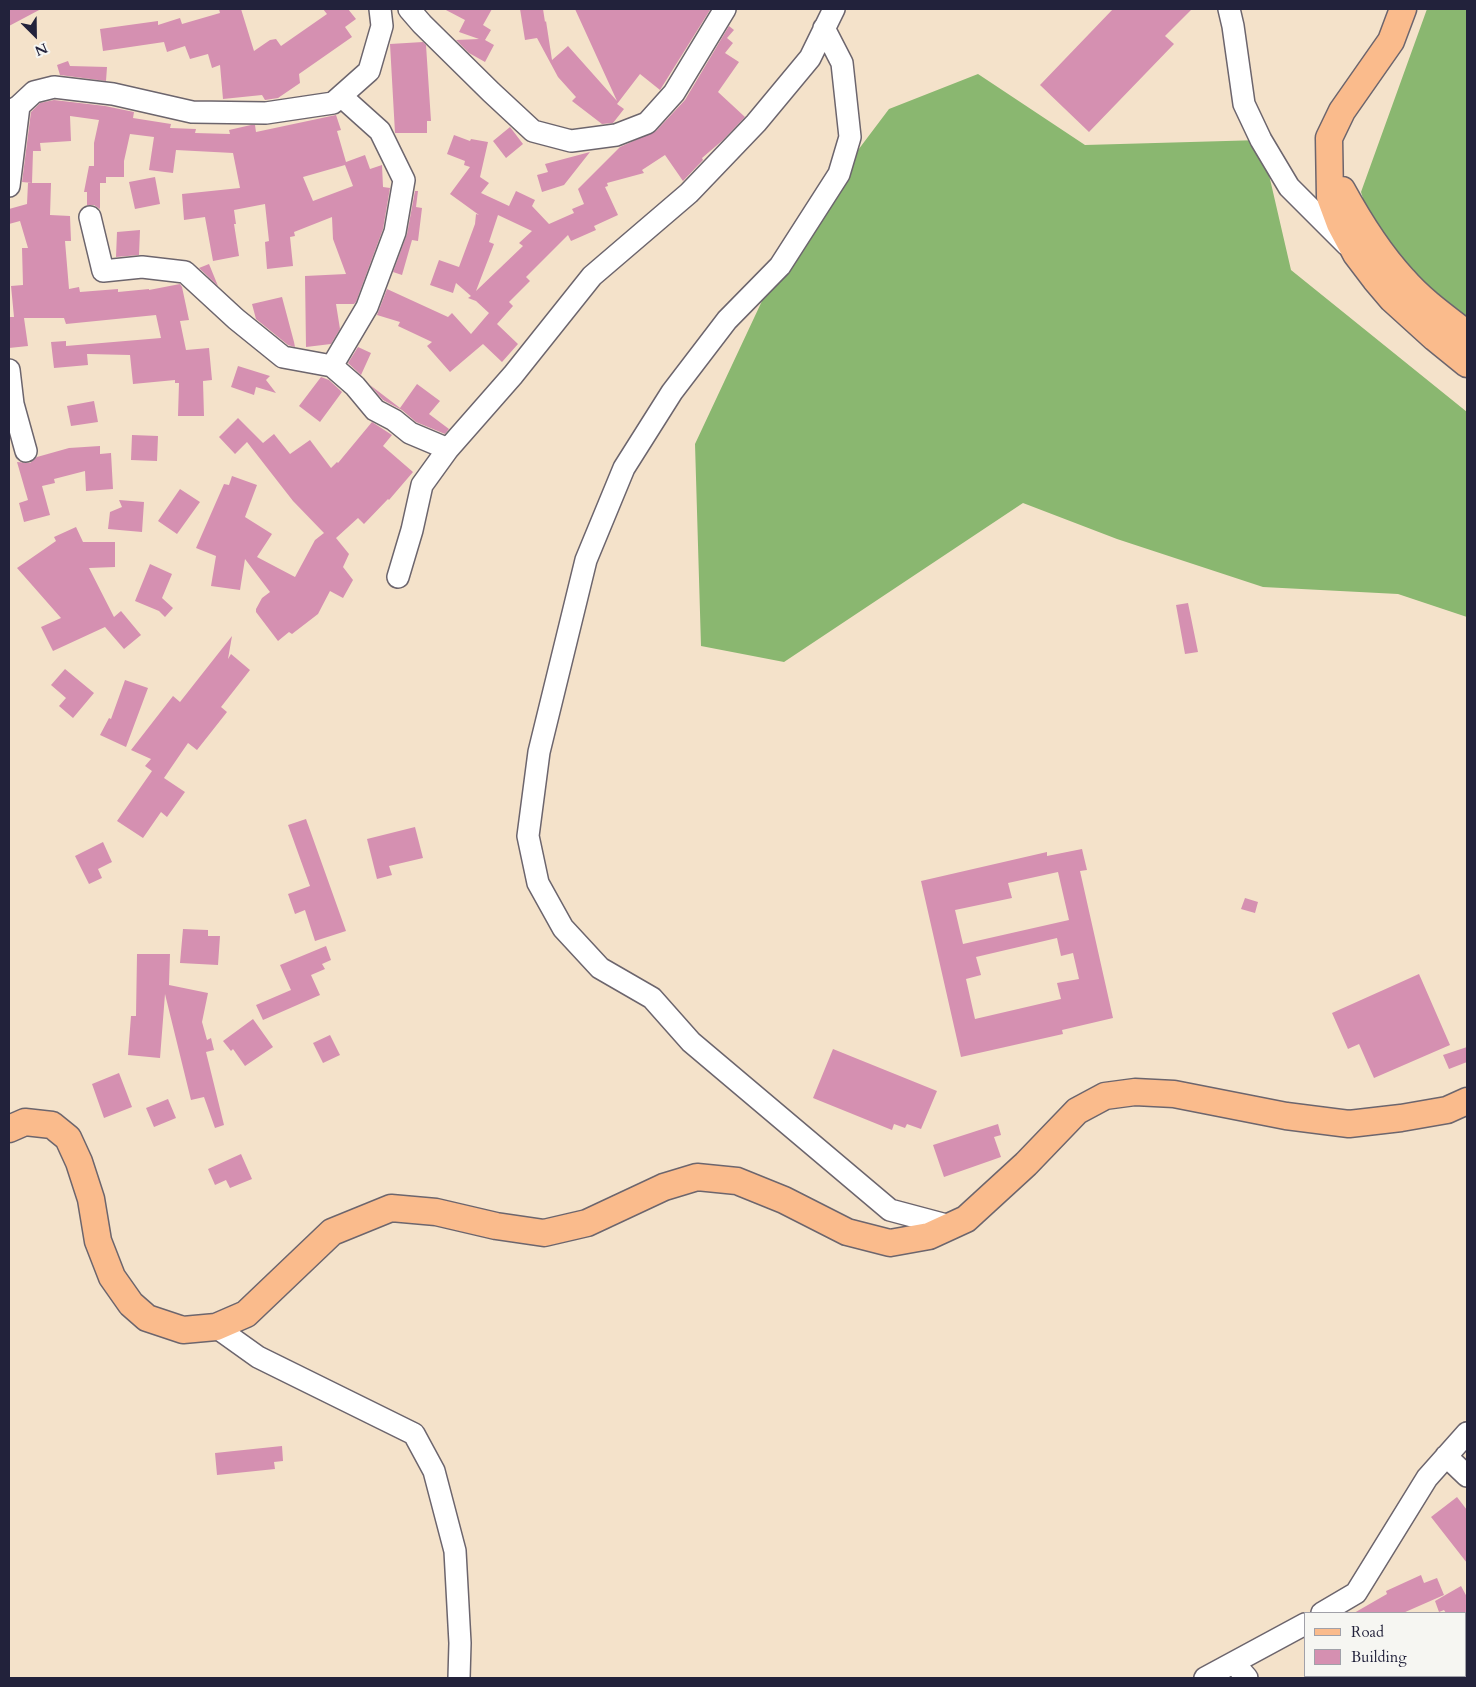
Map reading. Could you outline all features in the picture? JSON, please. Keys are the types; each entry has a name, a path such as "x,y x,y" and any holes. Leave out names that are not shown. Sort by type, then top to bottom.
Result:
{"main road":[{"path":"1403,9 1391,41 1342,111 1329,138 1330,197 1334,210 1356,254 1375,279 1392,299 1467,364"},
{"path":"1329,167 1356,216 1403,280 1467,334"},
{"path":"9,1129 25,1122 52,1125 68,1138 80,1162 91,1199 98,1241 112,1277 131,1304 147,1318 183,1330 216,1328 246,1314 332,1232 391,1208 436,1212 496,1226 544,1233 587,1223 664,1187 697,1177 737,1181 784,1200 846,1232 890,1244 930,1236 966,1219 1026,1164 1077,1111 1105,1096 1135,1092 1174,1094 1286,1116 1349,1124 1447,1110 1467,1101"}],"street":[{"path":"9,186 14,109 34,92 54,87 113,94 192,112 266,113 333,103 370,71 382,26 380,9"},
{"path":"409,9 491,92 534,131 571,141 616,135 647,123 674,93 725,9"},
{"path":"398,577 412,530 422,485 448,449 513,375 592,276 689,194 756,123 810,58 834,9"},
{"path":"1229,9 1244,104 1261,140 1289,187 1356,254"},
{"path":"824,28 842,63 850,137 839,174 780,266 727,320 672,392 624,468 586,560 540,752 528,836 538,883 554,913 563,928 600,968 652,998 691,1042 890,1210 950,1226"},
{"path":"332,366 367,306 395,232 404,180 380,131 342,96"},
{"path":"90,218 103,271 142,267 185,272 236,319 283,357 332,366 355,386 375,410 394,420 410,433 448,449"},
{"path":"9,370 13,404 26,451"},
{"path":"216,1328 258,1357 414,1434 434,1471 455,1550 460,1643 459,1678"},
{"path":"1324,1612 1356,1593 1427,1478 1467,1433"},
{"path":"1446,1456 1467,1476"},
{"path":"1205,1678 1240,1671 1304,1625"}],"green space":[{"path":"1427,9 1467,9 1467,341 1387,275 1361,192"},
{"path":"978,74 1085,145 1261,140 1291,270 1467,412 1467,617 1398,594 1263,587 1117,539 1023,503 784,662 701,646 695,444 791,239 889,109"}],"building":[{"path":"9,9 41,9 9,26"},
{"path":"219,9 241,9 254,51 270,40 276,39 281,46 327,14 323,9 348,9 356,19 345,27 352,37 299,74 300,83 278,98 265,100 262,95 223,99 220,65 212,68 208,54 190,59 185,46 167,52 164,42 103,51 100,29 158,21 158,25 180,18 182,24 220,13"},
{"path":"444,9 492,9 483,25 491,30 485,40 494,45 485,62 469,53 456,40 479,39 459,32 465,20"},
{"path":"520,9 543,9 552,60 568,46 617,101 575,9 710,10 660,90 640,74 617,104 624,109 613,123 602,124 572,101 576,97 558,77 537,38 525,40"},
{"path":"1113,9 1192,9 1165,36 1174,44 1089,132 1040,85"},
{"path":"729,26 734,30 727,38 733,43 725,53 739,62 718,92 745,117 702,158 703,160 683,181 665,155 642,170 644,173 607,183 608,186 605,187 618,215 594,226 596,230 571,241 568,235 526,277 530,281 509,302 513,306 497,324 518,344 502,362 483,344 450,372 427,346 432,342 398,326 400,322 377,315 387,289 448,317 452,313 471,334 489,313 476,301 468,298 471,296 456,283 453,293 430,285 439,260 459,267 475,224 476,214 479,215 450,194 470,167 464,165 465,161 447,154 454,135 470,141 471,139 488,142 480,177 489,183 481,193 509,206 516,191 535,200 532,206 549,224 574,213 572,209 584,204 578,189 620,147 656,131 685,100","holes":["498,215 532,231 519,243 523,246 476,291 494,244 489,242"]},
{"path":"423,42 426,45 431,121 427,121 427,133 395,133 390,44"},
{"path":"68,61 70,66 107,67 106,81 60,75 57,65"},
{"path":"54,100 105,106 134,112 133,118 171,124 170,128 196,129 195,133 230,134 229,130 251,125 255,125 256,132 336,115 341,130 337,131 346,162 365,155 370,169 382,165 383,187 390,188 383,229 356,302 354,304 336,304 340,329 331,344 306,347 305,276 346,274 333,239 332,217 294,232 295,236 290,237 293,266 267,269 265,242 269,241 265,204 234,210 236,224 234,224 239,256 213,261 205,217 184,220 182,194 240,188 233,153 176,150 173,173 149,170 154,137 130,134 124,161 124,177 106,177 106,183 100,183 100,209 94,205 87,205 87,192 84,192 89,166 94,166 94,143 99,120 70,116 71,141 40,143 41,151 33,151 32,183 22,182 31,112 40,103","holes":["345,165 353,186 313,201 303,177"]},
{"path":"510,127 523,144 506,158 493,141"},
{"path":"590,152 564,185 542,192 537,175 548,172 545,164"},
{"path":"155,177 160,204 135,209 129,182"},
{"path":"28,183 51,183 50,215 70,216 71,241 65,241 69,289 79,287 80,292 118,289 118,292 149,290 180,284 189,320 180,321 186,350 209,348 212,380 203,381 204,416 178,416 179,383 175,383 175,380 133,384 130,355 87,354 88,365 54,368 51,342 66,341 66,346 161,338 156,315 66,324 64,318 24,318 28,346 9,348 9,317 14,317 11,286 23,285 22,248 28,248 20,221 9,224 9,209 27,204"},
{"path":"415,191 418,191 416,207 422,208 418,241 412,240 402,275 393,272 407,234"},
{"path":"140,230 139,255 116,257 117,232"},
{"path":"209,264 218,286 199,268"},
{"path":"282,297 295,347 288,345 256,319 252,304"},
{"path":"358,347 371,353 361,375 348,363"},
{"path":"238,366 270,376 266,380 276,393 256,387 254,395 231,387"},
{"path":"321,377 329,380 342,392 320,422 299,406"},
{"path":"417,384 440,401 429,414 449,429 445,434 416,422 402,410 383,400 370,385 400,408"},
{"path":"94,401 98,422 71,426 67,406"},
{"path":"238,418 263,443 274,434 290,454 310,440 331,468 338,463 372,422 392,435 383,446 413,472 389,500 364,524 358,518 336,538 349,554 343,567 353,580 343,598 330,591 318,614 292,634 289,632 278,641 256,612 262,598 270,592 245,559 240,590 211,586 216,556 196,548 224,484 229,485 232,476 257,485 245,517 272,534 257,557 295,577 315,540 324,533 293,501 247,442 235,454 219,437"},
{"path":"132,435 158,436 157,461 131,460"},
{"path":"100,446 100,454 111,453 113,489 86,491 85,471 54,479 55,483 42,486 50,515 24,522 19,503 28,500 17,462 30,463 37,457 69,448"},
{"path":"180,489 200,502 177,534 158,521"},
{"path":"119,500 144,502 142,532 108,529 110,512 122,507"},
{"path":"76,527 83,542 115,542 115,567 89,568 114,617 121,611 141,635 124,649 105,627 53,651 41,627 61,618 17,568 56,541 54,537"},
{"path":"150,564 172,574 162,598 173,608 165,617 159,611 135,601"},
{"path":"1188,603 1198,652 1185,654 1176,605"},
{"path":"232,636 228,659 231,654 250,670 221,707 227,712 197,750 188,743 164,778 185,792 167,817 161,812 143,838 117,821 152,771 145,766 151,759 131,750 173,696 180,702"},
{"path":"65,669 94,693 73,718 59,706 66,698 51,685"},
{"path":"125,680 148,688 126,747 100,735 109,718 111,719"},
{"path":"306,819 346,931 315,941 305,910 295,914 288,894 310,886 288,825"},
{"path":"415,827 423,858 389,866 392,875 377,879 367,839"},
{"path":"103,842 112,862 98,869 102,878 89,884 75,856"},
{"path":"1082,849 1087,870 1080,871 1113,1018 1062,1030 1063,1034 961,1057 921,881 1047,852 1047,856","holes":["1058,872 1069,920 963,944 955,910 1012,898 1008,883","1057,938 1061,956 1073,953 1079,979 1057,983 1061,999 975,1019 966,979 981,975 976,957"]},
{"path":"1245,898 1258,902 1255,913 1241,909"},
{"path":"183,929 208,930 208,936 220,936 218,965 180,963"},
{"path":"326,946 331,960 322,964 325,969 311,975 320,995 263,1020 256,1005 291,990 280,965"},
{"path":"137,954 170,954 169,985 208,993 202,1022 207,1040 211,1038 214,1050 206,1052 224,1125 215,1128 204,1097 191,1100 165,994 160,1058 128,1055 131,1016 136,1016"},
{"path":"1419,974 1450,1045 1374,1078 1359,1044 1348,1049 1332,1013"},
{"path":"253,1019 273,1047 245,1066 233,1049 231,1051 223,1041"},
{"path":"330,1035 340,1055 323,1063 313,1043"},
{"path":"1467,1047 1467,1062 1449,1069 1443,1055"},
{"path":"833,1049 937,1091 921,1129 907,1124 905,1128 894,1124 892,1130 813,1098"},
{"path":"119,1073 132,1107 104,1118 92,1084"},
{"path":"168,1099 176,1118 154,1127 146,1108"},
{"path":"998,1124 1001,1135 994,1137 1001,1157 944,1177 933,1145"},
{"path":"241,1154 252,1179 230,1188 226,1180 215,1185 208,1169"},
{"path":"282,1446 283,1461 274,1462 275,1469 217,1475 215,1453"},
{"path":"1457,1497 1467,1510 1467,1563 1431,1517"},
{"path":"1421,1575 1424,1583 1437,1578 1444,1595 1405,1612 1356,1612 1387,1594 1386,1591"},
{"path":"1461,1586 1467,1597 1467,1613 1445,1612 1444,1610 1439,1612 1435,1601"}]}
